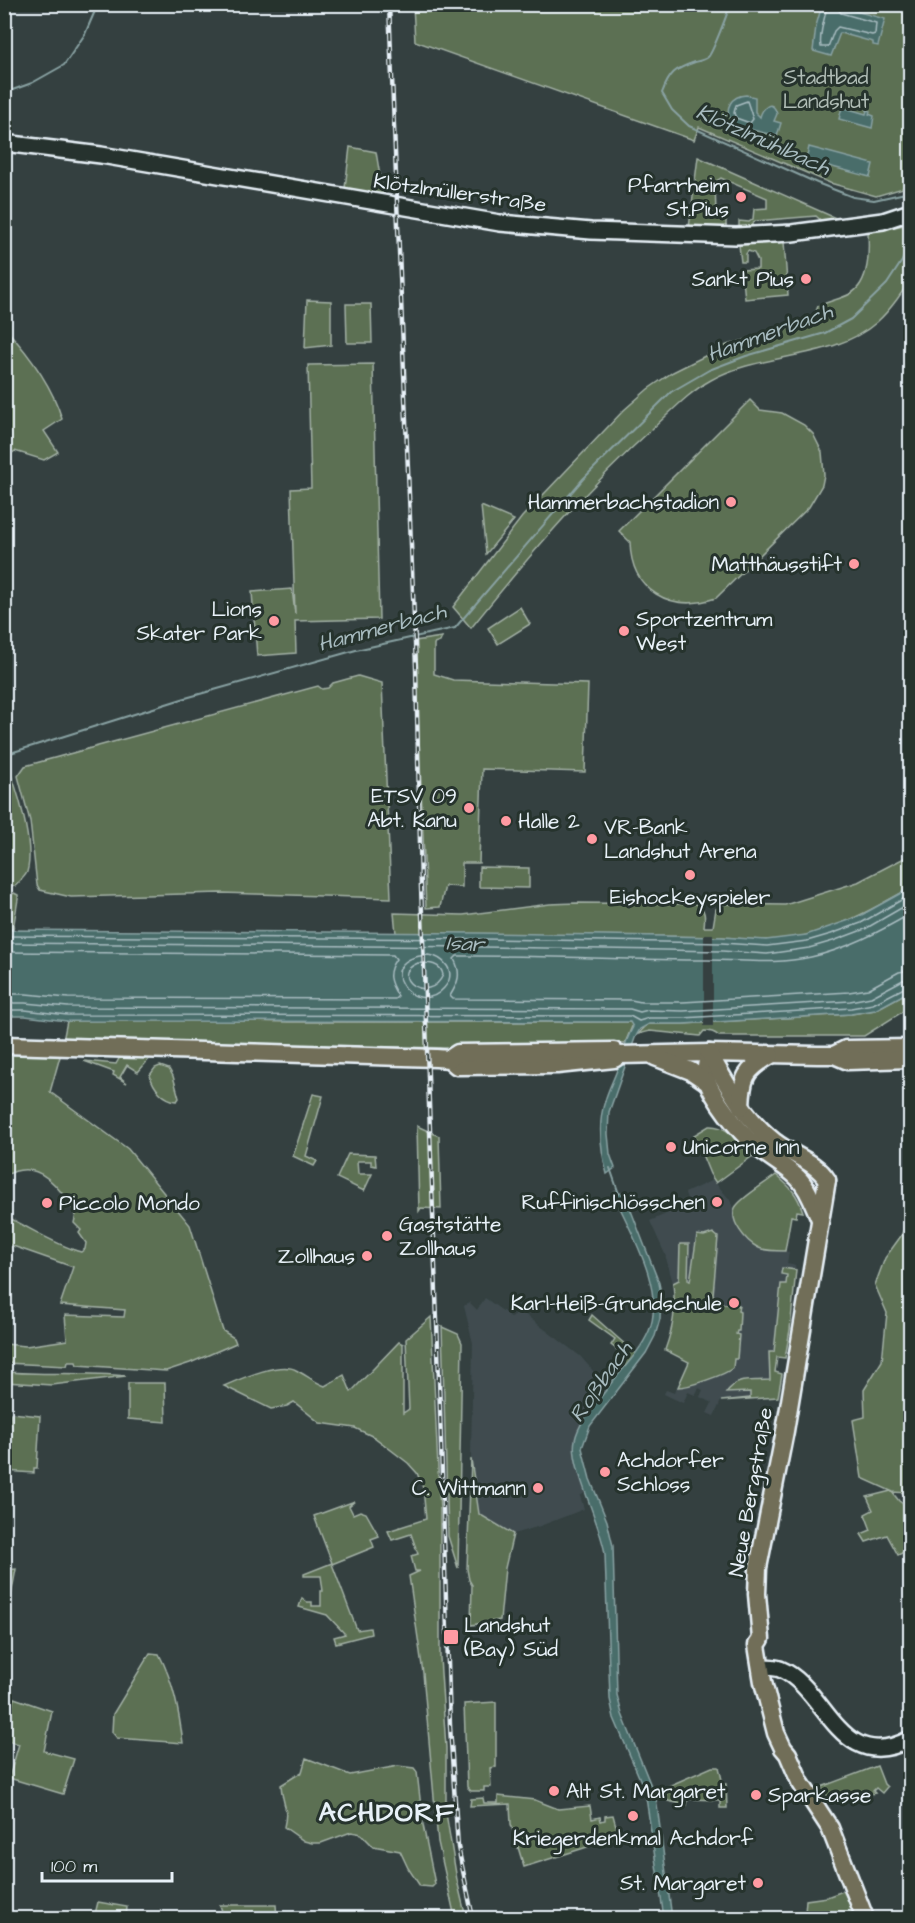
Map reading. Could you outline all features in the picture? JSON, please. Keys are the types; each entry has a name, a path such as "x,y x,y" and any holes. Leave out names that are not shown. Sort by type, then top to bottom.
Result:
{"main road":[{"path":"4,1046 449,1059 458,1053 612,1049 620,1054 834,1055 848,1061 910,1059"},
{"path":"834,1055 846,1049 910,1048"},
{"path":"707,1082 706,1067 709,1053"},
{"path":"709,1053 741,1107 754,1122 774,1142 819,1169 827,1180"},
{"path":"646,1054 691,1071 707,1082 742,1134 799,1179 806,1188 820,1219"},
{"path":"741,1107 742,1084 747,1072 771,1055"},
{"path":"775,1161 788,1163 827,1180"},
{"name":"Neue Bergstraße","path":"827,1180 785,1431 758,1569 757,1594 761,1639 766,1643 766,1667 788,1754 800,1782 830,1828 865,1918"}],"street":[{"name":"Klötzlmüllerstraße","path":"4,143 101,155 489,221 591,231 736,236 792,233 883,220 910,213"},
{"path":"766,1667 779,1668 791,1675 836,1727 857,1743 870,1747 889,1747 910,1739"}],"shaded area":[{"name":"Karl-Heiß-Grundschule","path":"713,1180 730,1200 734,1209 735,1223 750,1241 768,1250 789,1252 787,1263 795,1265 796,1270 785,1358 777,1357 775,1369 775,1372 782,1374 778,1397 721,1401 714,1416 707,1413 712,1403 700,1397 703,1390 699,1388 695,1395 688,1392 683,1403 664,1394 666,1390 674,1393 689,1362 665,1350 671,1333 675,1308 673,1283 665,1254 650,1221 689,1204 685,1193"},
{"path":"485,1298 512,1318 519,1310 580,1356 608,1388 582,1424 575,1438 575,1455 586,1492 580,1496 584,1509 513,1534 479,1514 471,1459 473,1343 464,1306 469,1302 477,1310"}],"green space":[{"name":"Stadtbad Landshut","path":"413,5 910,5 907,22 910,23 910,186 876,196 830,183 699,127 694,140 415,41"},
{"path":"350,147 376,152 383,194 345,188"},
{"path":"698,157 840,220 824,223 816,216 755,221 749,228 739,228 739,221 749,222 753,219 754,209 767,208 767,198 721,178 715,182 716,215 726,215 726,228 689,228"},
{"path":"910,224 912,255 909,279 897,300 877,322 859,335 840,344 731,371 695,390 627,453 580,501 535,550 471,628 453,607 522,517 624,410 648,389 673,372 727,345 813,320 818,306 857,289 867,266 868,232"},
{"path":"784,242 788,295 745,299 742,270 758,269 758,261 754,253 748,251 746,262 741,262 739,245"},
{"path":"307,300 331,301 331,345 305,348"},
{"path":"346,304 371,304 372,343 347,343"},
{"path":"4,327 38,370 58,406 62,419 44,431 58,452 44,460 15,451 5,458"},
{"path":"373,364 379,619 295,621 296,653 257,656 252,592 292,589 295,614 291,489 311,488 308,365"},
{"name":"Hammerbachstadion","path":"750,400 760,410 782,413 804,425 813,434 822,452 824,475 822,485 809,507 716,598 699,602 669,600 656,594 637,574 630,542 619,531"},
{"path":"481,506 514,520 486,554"},
{"path":"520,607 530,624 498,644 488,628"},
{"path":"442,637 440,642 434,644 434,674 453,680 588,684 585,772 482,769 479,863 462,863 462,887 445,886 440,907 426,908 415,641"},
{"path":"358,676 382,683 391,898 221,893 71,897 40,890 37,885 30,821 18,776 25,766 318,686 322,689 328,688 333,683"},
{"path":"5,761 24,816 29,847 27,872 15,886 5,885"},
{"path":"910,855 910,888 841,924 803,936 784,939 396,933 394,913 463,915 576,903 697,904 705,917 704,927 713,927 716,909 724,904 785,905 858,882"},
{"path":"479,867 529,868 529,888 479,887"},
{"path":"14,893 18,895 18,899 13,929 5,930 4,895 6,897"},
{"path":"910,991 910,1007 864,1036 719,1036 704,1031 700,1036 650,1031 638,1034 648,1024 852,1014 875,1010"},
{"path":"67,1021 630,1022 633,1024 625,1043 453,1048 63,1041"},
{"path":"5,1052 61,1053 50,1092 128,1149 190,1225 223,1331 234,1338 236,1343 166,1371 77,1365 76,1362 68,1362 67,1366 5,1363 5,1344 26,1346 67,1340 65,1315 124,1317 125,1310 60,1305 73,1267 7,1244 8,1232 5,1230 5,1216 71,1249 81,1252 85,1249 86,1243 79,1233 81,1230 74,1223 76,1214 56,1186 47,1178 28,1170 17,1171 5,1176"},
{"path":"149,1055 150,1058 138,1072 127,1065 120,1077 127,1083 113,1075 114,1072 84,1061 116,1064 120,1057"},
{"path":"160,1066 169,1069 173,1076 179,1098 177,1101 164,1096 154,1084 150,1075 155,1068"},
{"path":"313,1094 323,1096 306,1156 317,1161 314,1166 293,1156"},
{"path":"417,1126 439,1136 441,1209 421,1208 419,1211"},
{"path":"709,1126 722,1128 754,1155 716,1183 694,1135"},
{"path":"348,1154 375,1155 376,1166 371,1165 371,1161 357,1161 358,1174 372,1174 364,1191 337,1178"},
{"path":"776,1175 793,1191 803,1212 797,1211 796,1217 791,1216 785,1251 760,1249 748,1240 734,1219 735,1208 738,1204"},
{"path":"910,1220 910,1440 905,1452 910,1453 910,1493 892,1492 910,1509 910,1549 898,1555 887,1535 866,1542 861,1534 871,1530 865,1514 873,1510 867,1497 891,1491 862,1478 853,1420 865,1417 864,1390 882,1361 887,1313 875,1285 885,1258 901,1236"},
{"path":"713,1233 718,1237 713,1295 724,1304 739,1305 739,1331 736,1334 739,1335 737,1359 734,1359 733,1368 723,1374 678,1387 689,1362 665,1350 673,1317 673,1283 679,1280 680,1244 689,1244 688,1280 690,1281 697,1235 704,1236"},
{"path":"782,1268 796,1270 785,1358 777,1357 775,1372 782,1374 778,1397 721,1401 750,1398 750,1392 726,1393 735,1384 770,1380 769,1352 774,1352 781,1284 786,1284 787,1275 781,1274"},
{"path":"592,1315 636,1354 615,1378 610,1371 614,1366 619,1369 627,1357 611,1345 615,1339 589,1320"},
{"path":"431,1317 440,1511 440,1658 446,1748 446,1813 466,1918 455,1918 438,1842 423,1673 409,1576 420,1571 415,1571 411,1556 418,1554 411,1534 392,1540 388,1531 426,1519 423,1488 417,1473 408,1463 374,1437 355,1428 320,1423 294,1402 271,1409 224,1386 270,1369 289,1368 325,1386 344,1375 351,1392 399,1342 403,1344 403,1413 409,1409 406,1339"},
{"path":"442,1327 458,1334 462,1343 458,1568 448,1536"},
{"path":"5,1372 126,1376 52,1385 5,1382"},
{"path":"128,1383 165,1383 166,1422 128,1419"},
{"path":"11,1413 40,1416 37,1468 34,1468 34,1473 5,1471 5,1438 7,1438"},
{"path":"471,1459 479,1514 513,1534 505,1568 500,1620 471,1625 472,1585 467,1569"},
{"path":"355,1501 349,1506 353,1514 360,1511 366,1513 379,1536 371,1539 374,1547 332,1564 357,1630 370,1628 371,1634 336,1643 334,1637 345,1634 327,1615 299,1607 302,1598 307,1602 312,1602 312,1606 321,1606 321,1591 323,1591 321,1576 304,1576 304,1574 332,1563 314,1516"},
{"path":"16,1569 6,1622 5,1626 5,1570"},
{"path":"150,1653 159,1654 169,1676 178,1709 183,1743 117,1738 112,1732 113,1714"},
{"path":"14,1698 52,1711 44,1751 74,1759 63,1794 9,1778 19,1744 5,1740"},
{"path":"496,1702 496,1767 490,1768 491,1787 484,1787 484,1791 471,1791 467,1787 464,1704"},
{"path":"306,1758 350,1775 398,1766 414,1768 417,1772 423,1825 435,1884 432,1887 420,1886 400,1851 373,1846 361,1834 351,1832 321,1843 312,1843 304,1841 284,1827 286,1809 281,1785 302,1772"},
{"path":"877,1766 887,1787 882,1793 876,1788 873,1791 875,1793 831,1802 821,1787"},
{"path":"712,1767 719,1767 723,1784 726,1784 727,1808 720,1808 720,1800 688,1799 687,1805 668,1801 664,1788"},
{"path":"498,1796 535,1800 558,1809 590,1806 592,1819 600,1817 601,1821 605,1820 605,1816 613,1815 619,1837 524,1867 511,1824 510,1804 470,1806 471,1799 483,1798 484,1803 498,1803"},
{"path":"843,1891 857,1916 805,1913 806,1900 827,1897"},
{"path":"98,1902 127,1907 126,1918 94,1918"},
{"path":"220,1905 276,1905 277,1918 224,1918"}],"water":[{"path":"822,5 833,5 885,19 878,46 873,45 873,42 840,33 831,56 813,51 816,26"},
{"path":"746,95 755,97 755,112 760,117 767,106 773,106 777,114 774,121 781,123 777,136 740,127 731,121 728,112 730,104 736,98"},
{"path":"842,107 866,114 867,110 870,111 869,114 874,116 872,128 839,119"},
{"path":"809,147 873,164 870,177 806,160"},
{"name":"Isar","path":"910,888 910,991 875,1010 851,1014 649,1024 640,1029 609,1112 610,1154 615,1168 607,1174 602,1147 601,1119 606,1097 633,1027 630,1022 67,1021 5,1016 4,930 481,933 722,937 766,940 806,935 858,917"},
{"path":"615,1191 625,1195 659,1283 660,1319 655,1336 646,1353 590,1426 582,1448 590,1479 607,1521 613,1546 617,1695 622,1714 656,1798 672,1918 664,1918 645,1791 614,1718 610,1699 605,1554 574,1451 580,1425 641,1346 649,1331 653,1315 650,1279 613,1193"}],"pier":[{"path":"704,934 713,934 713,1026 704,1026"}],"waterway":[{"name":"Klötzlmühlbach","path":"4,93 32,83 64,65 85,34 98,4"},
{"name":"Klötzlmühlbach","path":"730,4 708,57 678,69 668,80 662,93 672,110 689,126 853,197 874,200 910,192"},
{"name":"Hammerbach","path":"4,755 182,699 356,650 455,628 583,479 671,392 709,370 746,356 825,333 851,319 887,284 902,261 910,239"},
{"name":"Roßbach","path":"610,1168 619,1194"}],"railway":[{"path":"389,4 416,667 421,887 450,1726 458,1847 473,1918"}],"place":[{"name":"Pfarrheim St.Pius","path":"741,197"},
{"name":"Sankt Pius","path":"806,279"},
{"name":"Hammerbachstadion","path":"731,502"},
{"name":"Matthäusstift","path":"854,564"},
{"name":"Lions Skater Park","path":"274,621"},
{"name":"Sportzentrum West","path":"624,631"},
{"name":"ETSV 09 Abt. Kanu","path":"469,808"},
{"name":"Halle 2","path":"506,821"},
{"name":"VR-Bank Landshut Arena","path":"592,839"},
{"name":"Eishockeyspieler","path":"690,875"},
{"name":"Unicorne Inn","path":"671,1147"},
{"name":"Ruffinischlösschen","path":"717,1202"},
{"name":"Piccolo Mondo","path":"47,1203"},
{"name":"Gaststätte Zollhaus","path":"387,1236"},
{"name":"Zollhaus","path":"367,1256"},
{"name":"Karl-Heiß-Grundschule","path":"734,1303"},
{"name":"Achdorfer Schloss","path":"605,1472"},
{"name":"C. Wittmann","path":"538,1488"},
{"name":"Landshut (Bay) Süd","path":"451,1637"},
{"name":"Alt St. Margaret","path":"554,1791"},
{"name":"Sparkasse","path":"756,1795"},
{"name":"Kriegerdenkmal Achdorf","path":"633,1816"},
{"name":"St. Margaret","path":"758,1883"}],"district":[{"name":"ACHDORF","path":"387,1813"}]}
